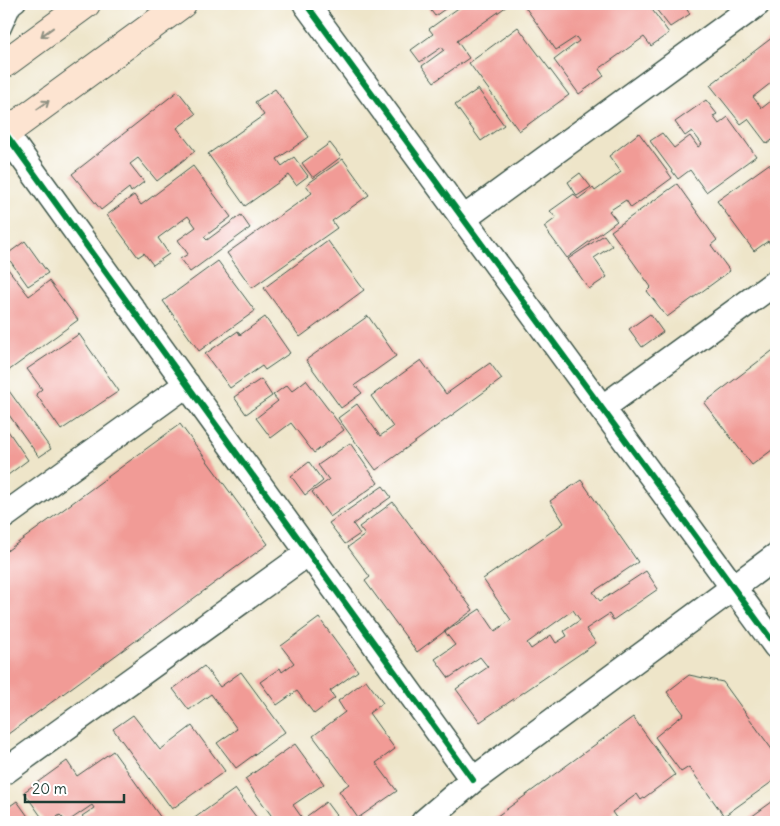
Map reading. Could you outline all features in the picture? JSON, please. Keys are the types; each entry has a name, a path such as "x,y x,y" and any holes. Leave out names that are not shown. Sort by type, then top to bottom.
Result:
{"main road":[{"path":"4,64 86,4"},
{"path":"4,133 182,4"}],"street":[{"path":"306,4 776,646"},
{"path":"463,219 756,4"},
{"path":"4,133 473,780"},
{"path":"602,408 776,282"},
{"path":"4,516 187,384"},
{"path":"4,772 308,553"},
{"path":"424,822 473,780 776,556"}],"lane":[{"path":"4,30 14,8 19,4"}],"building":[{"path":"426,4 452,4 435,16"},
{"path":"464,4 510,4 457,41 469,58 434,82 422,66 444,50 442,47 420,62 411,50 433,34 429,29"},
{"path":"530,4 648,4 669,33 651,46 644,37 599,69 604,76 579,94 554,60 579,41 576,37 556,50 525,7"},
{"path":"652,4 683,4 690,14 670,27"},
{"path":"518,27 569,95 519,131 469,63"},
{"path":"776,32 776,79 753,97 762,108 776,97 776,137 767,144 748,119 741,124 710,85 773,37 771,36"},
{"path":"275,89 309,137 277,159 282,166 294,157 308,176 296,185 289,175 245,206 208,154 264,115 255,102"},
{"path":"478,89 504,125 481,141 455,105"},
{"path":"178,91 196,114 177,128 195,151 157,181 138,158 130,164 144,182 131,192 129,188 101,210 72,174"},
{"path":"706,100 717,114 713,116 719,124 728,117 756,156 706,192 690,170 678,179 650,141 662,133 674,148 690,136 698,147 702,144 692,131 685,136 675,122"},
{"path":"639,133 672,178 631,208 626,200 609,211 617,221 567,258 544,227 556,218 550,211 574,194 578,199 593,188 595,191 621,172 609,156"},
{"path":"330,143 341,157 313,178 302,163"},
{"path":"343,159 369,195 332,221 337,228 252,288 227,253 312,193 306,185"},
{"path":"769,164 776,173 776,252 768,241 754,251 717,201"},
{"path":"193,166 231,217 204,237 207,240 241,215 250,228 190,272 180,259 188,254 178,240 196,227 188,216 158,238 169,254 153,265 144,253 138,257 107,215 134,195 141,205"},
{"path":"580,173 591,187 577,196 568,182"},
{"path":"677,184 717,240 711,245 730,271 667,317 647,291 651,287 611,231"},
{"path":"604,235 612,246 594,258 607,277 589,289 568,259"},
{"path":"25,241 48,273 28,286 6,255"},
{"path":"328,241 364,290 300,337 264,288"},
{"path":"218,261 255,311 199,351 163,301"},
{"path":"8,269 29,296 49,281 78,320 4,374 4,272"},
{"path":"650,314 663,332 642,347 629,329"},
{"path":"368,316 396,356 355,385 362,393 341,408 306,360"},
{"path":"265,317 290,353 265,370 262,366 230,388 205,354 238,331 240,335"},
{"path":"79,334 119,391 61,430 36,394 42,389 27,369"},
{"path":"776,348 776,447 752,465 704,403"},
{"path":"421,360 446,394 490,363 502,379 376,470 338,418 357,404 380,436 393,427 371,396"},
{"path":"261,379 272,396 246,414 234,397"},
{"path":"306,380 344,430 314,453 291,423 271,438 256,418 278,401 273,395 287,385 292,391"},
{"path":"4,384 51,449 39,457 4,408"},
{"path":"180,424 268,544 4,737 4,553"},
{"path":"4,425 28,460 4,478"},
{"path":"350,443 378,483 330,517 312,492 329,480 318,465"},
{"path":"309,462 323,481 305,495 291,476"},
{"path":"581,480 638,562 593,592 600,601 646,571 658,589 613,620 609,614 586,629 596,643 480,722 456,689 488,667 480,657 449,678 435,659 455,645 445,632 480,609 495,631 511,620 483,579 564,523 550,501","holes":["573,610 580,620 564,631 567,636 556,643 551,635 531,649 527,643"]},
{"path":"383,486 391,497 353,524 360,534 345,544 329,523"},
{"path":"393,502 473,610 417,652 365,581 370,577 348,547 365,535 359,527"},
{"path":"319,618 358,671 330,691 335,698 314,714 297,691 277,705 260,682 280,668 282,672 294,663 281,646"},
{"path":"204,666 220,687 241,672 285,732 236,768 217,743 237,729 211,694 189,710 173,689"},
{"path":"689,675 723,682 776,755 776,779 724,816 689,767 681,772 655,737 684,714 667,692"},
{"path":"366,680 383,703 369,713 395,749 376,763 397,791 358,818 339,791 349,784 313,736 345,712 338,701"},
{"path":"133,715 160,750 192,726 225,771 172,809 113,729"},
{"path":"633,717 675,775 641,800 637,794 612,812 619,822 489,822"},
{"path":"295,744 324,784 293,805 305,822 276,822 245,779"},
{"path":"113,751 161,818 154,822 87,822 82,816 94,808 92,805 67,822 60,815 57,817 61,822 45,822 24,792 67,761 77,776"},
{"path":"235,789 260,822 189,822"},
{"path":"776,799 776,822 744,822"},
{"path":"17,801 32,822 4,822 4,810"},
{"path":"326,802 341,822 312,822 307,816"}],"cycle path":[{"path":"306,4 776,646"},
{"path":"5,133 473,780"}]}
